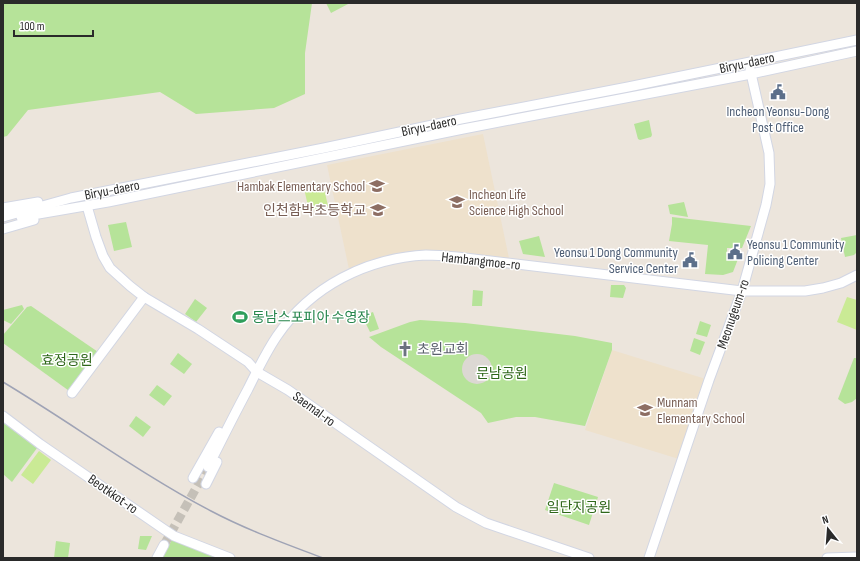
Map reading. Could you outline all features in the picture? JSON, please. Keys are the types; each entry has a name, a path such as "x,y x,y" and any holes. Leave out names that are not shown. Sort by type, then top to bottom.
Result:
{"main road":[{"name":"Biryu-daero","path":"3,219 71,198 211,171 461,119 749,63 857,40"},
{"name":"Biryu-daero","path":"3,219 87,206 456,131 751,74 857,50"},
{"name":"Meonugeum-ro","path":"649,558 709,380 742,291 766,205 770,184 768,144 749,63"},
{"path":"3,208 71,198"},
{"name":"Saemal-ro","path":"87,206 96,237 110,268 144,297 198,329 248,362 257,372 288,390 456,507 486,523 589,558"},
{"path":"3,229 71,209"},
{"name":"Hambangmoe-ro","path":"208,467 277,336 306,302 325,287 340,278 364,268 402,257 428,255 457,257 742,291 805,291 835,284 857,275"},
{"path":"72,393 144,297"},
{"path":"193,478 247,380 257,372"},
{"path":"206,484 256,384 257,372"},
{"name":"Beotkkot-ro","path":"3,416 40,444 174,536 230,558"},
{"path":"157,558 164,545"},
{"path":"827,558 857,557"}],"shaded area":[{"path":"483,134 510,263 427,255 350,274 327,165"},
{"name":"Munnam Elementary School","path":"612,350 709,380 682,460 585,430"},
{"path":"477,354 487,359 492,369 487,379 477,384 467,379 462,369 467,359"}],"green space":[{"path":"3,3 312,3 305,53 305,94 274,108 196,114 160,92 28,110 7,136 3,137"},
{"path":"326,3 350,3 331,13"},
{"path":"649,120 652,135 651,137 640,140 638,139 634,124"},
{"path":"323,184 328,206 309,211 304,188"},
{"path":"684,202 688,217 670,214 668,205"},
{"path":"672,217 751,226 742,248 727,248 727,257 738,259 733,272 723,275 705,274 708,245 669,241"},
{"path":"126,222 132,247 114,251 108,225"},
{"path":"857,235 857,252 854,255 845,257 841,238"},
{"path":"539,236 545,257 523,254 519,241"},
{"path":"611,285 624,285 626,288 623,298 610,297"},
{"path":"473,290 483,291 482,306 472,306"},
{"path":"847,297 857,300 857,330 837,322"},
{"path":"195,299 207,308 196,322 185,314"},
{"path":"22,305 24,309 11,324 3,320 3,310"},
{"name":"효정공원","path":"31,306 101,354 72,393 3,343 3,335 27,307"},
{"path":"373,312 379,329 370,332 362,316"},
{"name":"문남공원","path":"420,320 465,323 575,336 612,343 612,350 585,426 535,417 516,417 488,423 481,413 381,347 369,337 410,322"},
{"path":"700,321 711,325 707,337 696,334"},
{"path":"694,338 705,342 700,355 690,351"},
{"path":"178,353 192,364 184,374 170,364"},
{"path":"854,358 857,358 857,398 852,402 845,404 838,399"},
{"path":"157,385 172,396 164,406 149,395"},
{"path":"3,416 40,444 12,482 3,474"},
{"path":"136,416 151,427 143,437 129,426"},
{"path":"39,451 51,460 33,484 21,475"},
{"name":"일단지공원","path":"554,483 598,497 589,525 545,510"},
{"path":"140,536 152,536 146,550 138,549"},
{"path":"174,536 231,558 162,558"},
{"path":"56,541 70,543 68,558 54,558"}],"tunnel":[{"path":"164,545 208,467"}],"railway":[{"path":"3,382 132,465 211,511 253,531 323,558"}],"place":[{"name":"Incheon Yeonsu-Dong Post Office","path":"778,92"},
{"name":"Hambak Elementary School","path":"377,186"},
{"name":"Incheon Life Science High School","path":"457,202"},
{"name":"인천함박초등학교","path":"378,210"},
{"name":"Yeonsu 1 Community Policing Center","path":"735,252"},
{"name":"Yeonsu 1 Dong Community Service Center","path":"690,260"},
{"name":"동남스포피아 수영장","path":"240,317"},
{"name":"초원교회","path":"405,349"},
{"name":"Munnam Elementary School","path":"645,410"}]}
